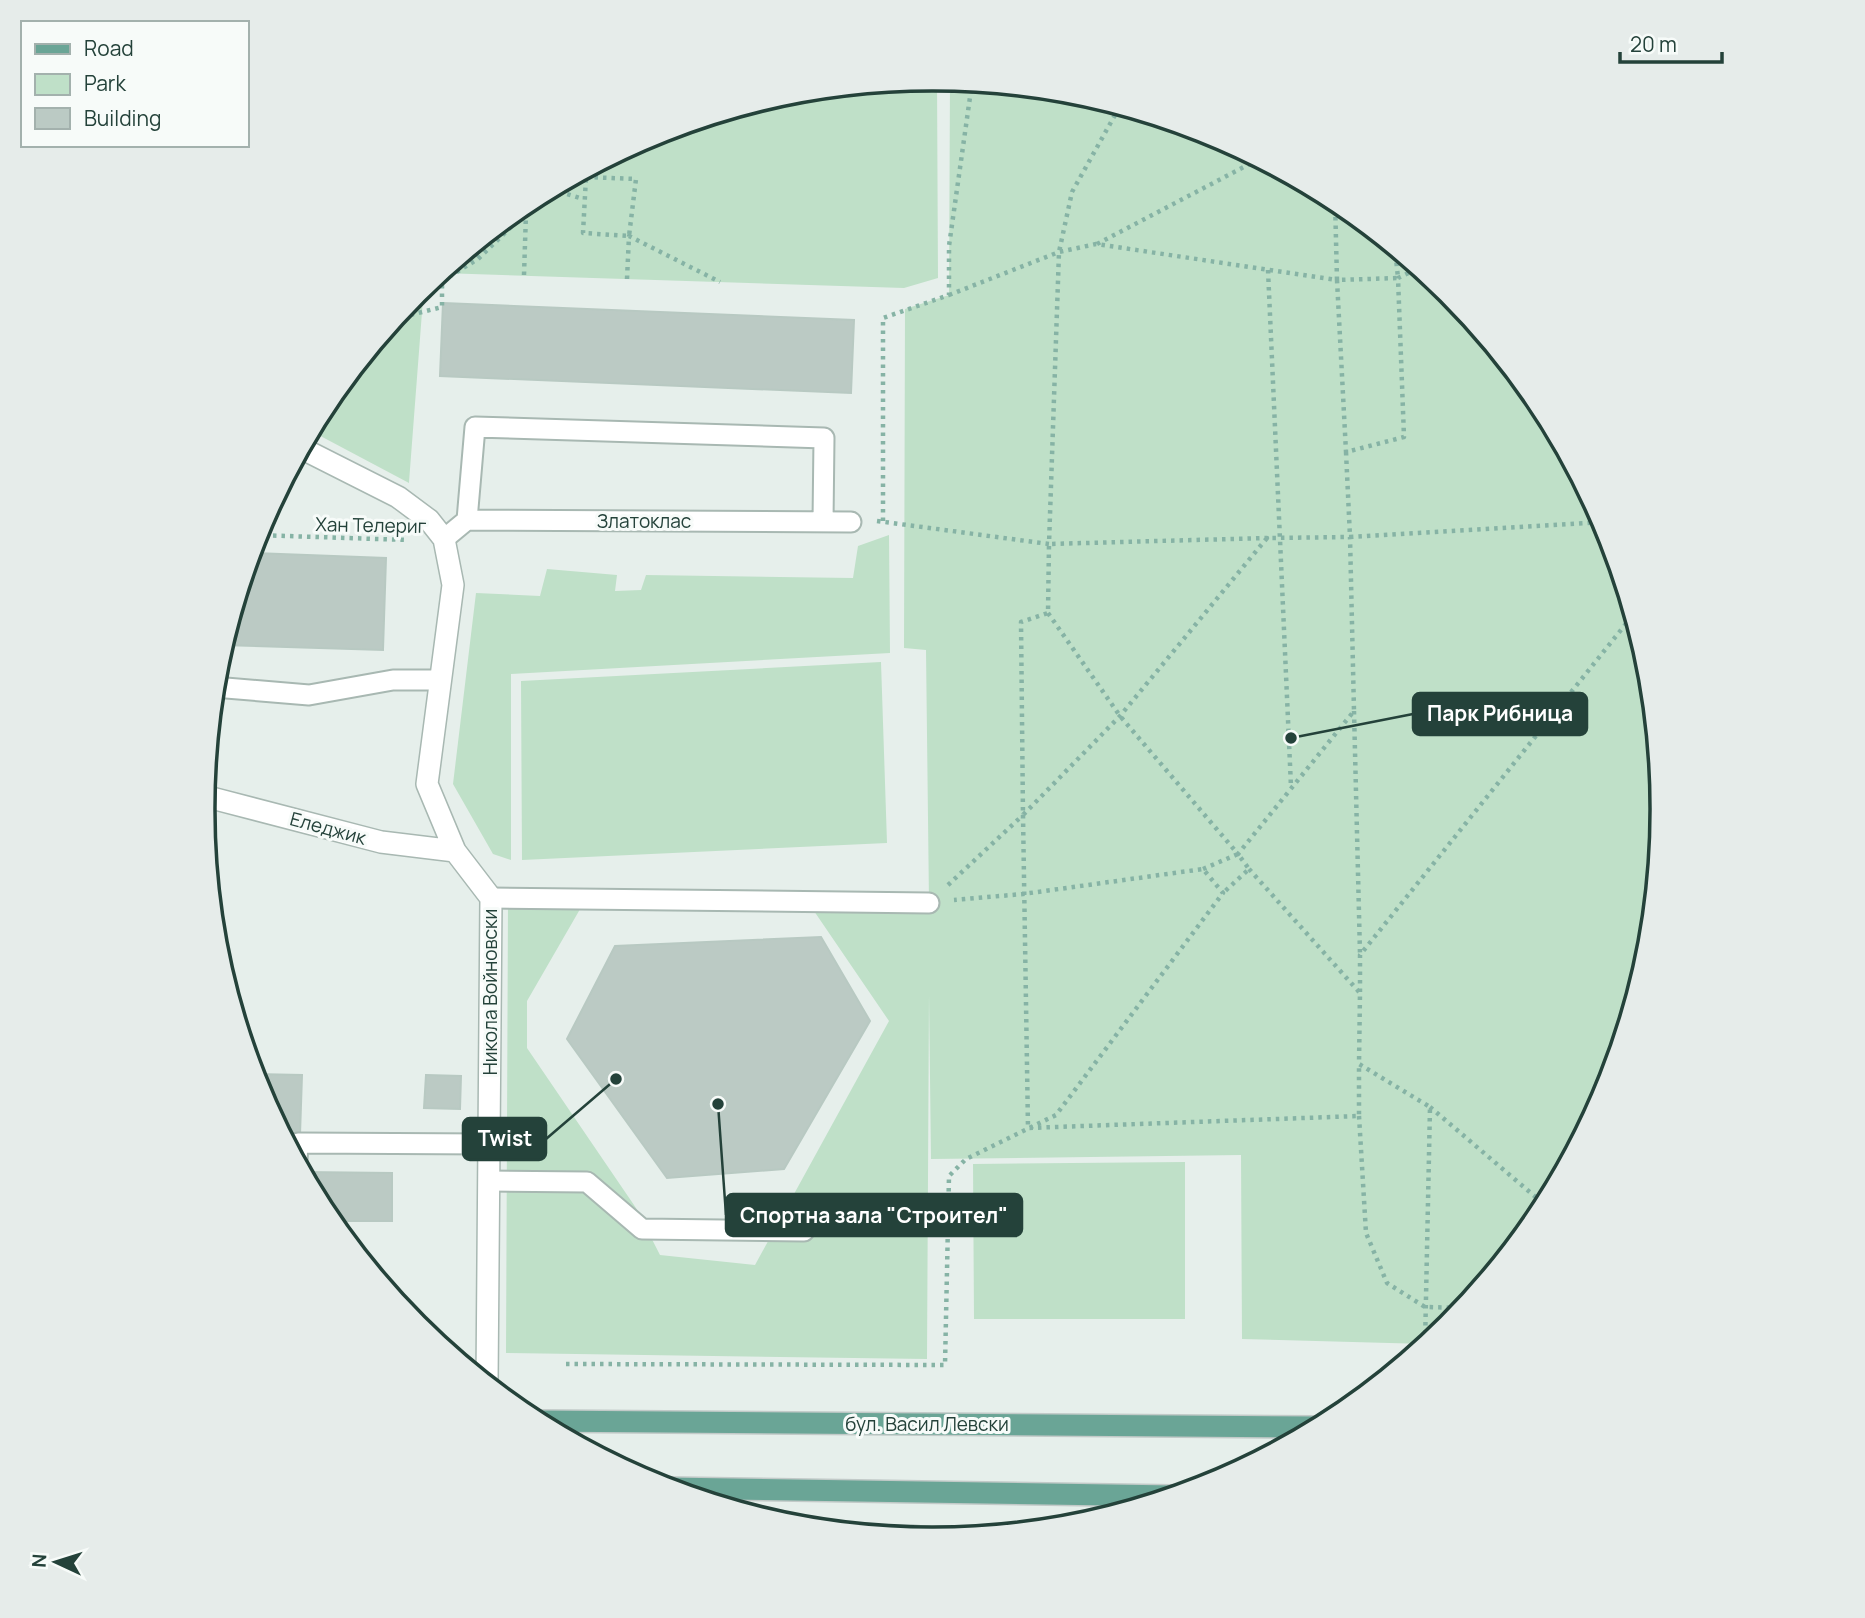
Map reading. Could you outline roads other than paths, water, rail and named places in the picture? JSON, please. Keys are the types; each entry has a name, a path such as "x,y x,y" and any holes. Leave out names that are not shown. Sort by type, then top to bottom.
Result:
{"main road":[{"name":"бул. Васил Левски","path":"558,1421 1298,1427"},
{"path":"701,1489 1142,1496"}],"street":[{"path":"310,452 398,497 429,520 444,539"},
{"name":"Никола Войновски","path":"444,539 453,585 427,784 455,850 491,898 487,1372"},
{"name":"Еледжик","path":"215,799 381,842 455,850"}],"lane":[{"path":"444,539 467,520 475,427 824,438 823,522"},
{"name":"Златоклас","path":"467,520 851,522"},
{"path":"225,688 309,695 393,680 440,680"},
{"path":"491,898 929,902"},
{"path":"298,1144 490,1144"},
{"path":"489,1181 587,1182 642,1229 804,1231"}],"place":[{"name":"Парк Рибница","path":"1291,738"},
{"name":"Twist","path":"616,1079"},
{"name":"Спортна зала \"Строител\"","path":"718,1104"}]}
